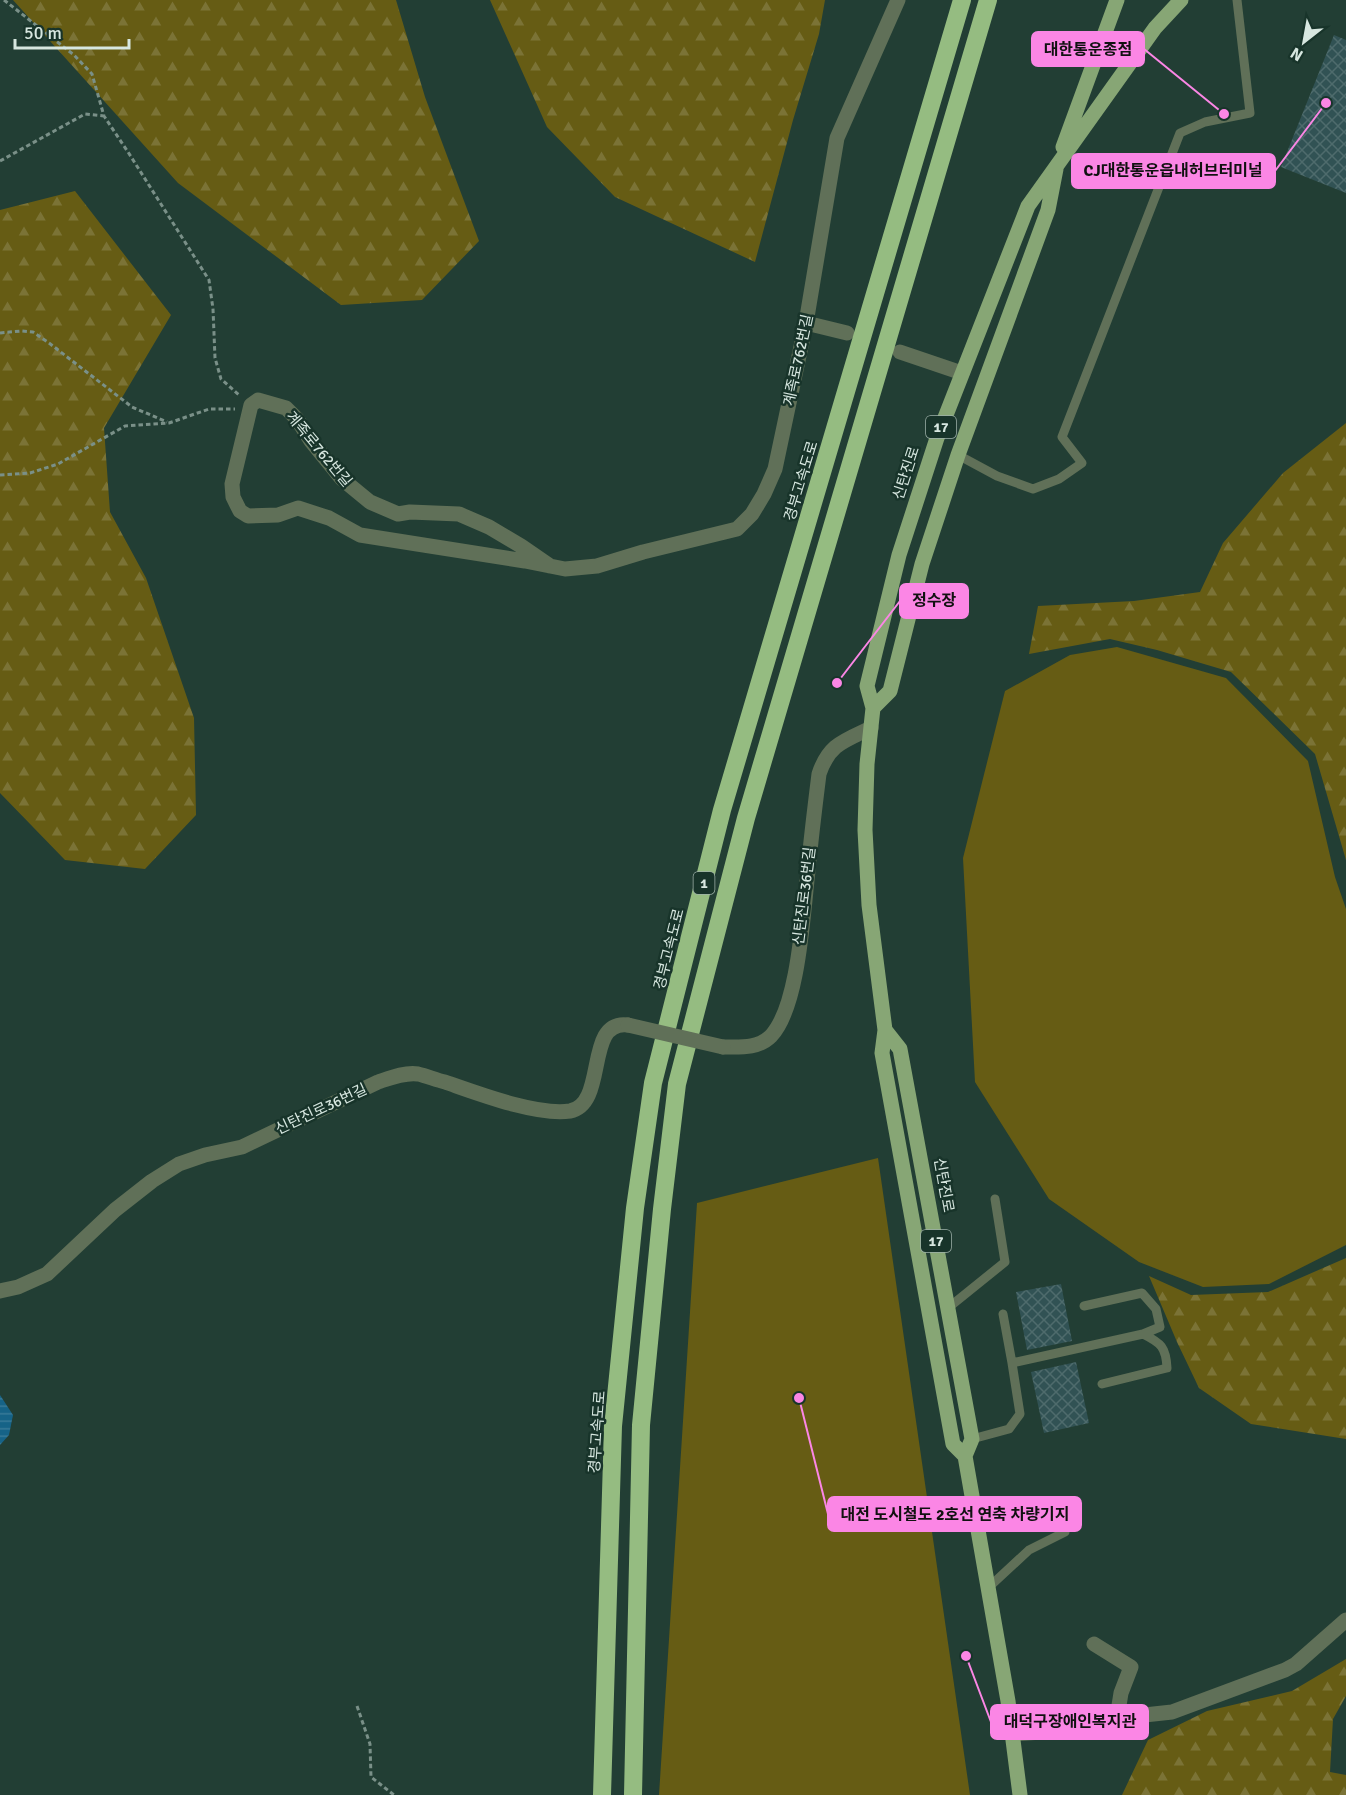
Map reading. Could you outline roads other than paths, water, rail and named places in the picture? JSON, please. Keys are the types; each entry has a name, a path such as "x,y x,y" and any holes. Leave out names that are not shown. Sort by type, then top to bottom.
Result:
{"highway":[{"name":"경부고속도로","path":"602,1795 613,1426 635,1208 653,1083 722,810 962,0"},
{"name":"1","path":"633,1795 641,1425 677,1084 746,818 988,0"}],"main road":[{"name":"신탄진로","path":"873,708 890,691 922,564 958,455 1048,210 1058,161 1117,0"},
{"path":"1058,161 1155,28 1181,0"},
{"name":"신탄진로","path":"1020,1795 1012,1734 965,1456 953,1444 882,1053 885,1030 869,905 865,830 873,708 867,686 899,555 936,438 1028,206 1058,161"},
{"name":"신탄진로","path":"885,1030 900,1049 972,1439"},
{"path":"965,1456 972,1439"}],"street":[{"name":"계족로762번길","path":"550,566 489,527 459,514 398,514 370,502 342,479 286,408 258,400 251,405 232,484 233,497 240,511 248,516 278,515 298,508 329,518 360,535 566,569 597,566 737,529 752,514 765,494 775,469 806,323 837,138 898,0"},
{"path":"806,323 847,333"},
{"path":"900,352 962,373"},
{"name":"신탄진로36번길","path":"0,1291 18,1287 47,1274 115,1210 152,1181 179,1164 205,1155 242,1147 367,1087 397,1076 417,1074 522,1106 553,1112 572,1110 582,1105 591,1089 602,1042 610,1029 619,1023 723,1047 758,1045 770,1037 779,1024 793,982 821,768 830,750 838,743 871,728"},
{"path":"1012,1734 1089,1729 1117,1718 1172,1713 1285,1670 1296,1664 1346,1620"},
{"path":"1094,1644 1131,1667 1121,1693 1117,1718"}],"lane":[{"path":"958,455 997,476 1033,489 1059,479 1082,464 1062,437 1180,133 1205,122 1250,113 1237,0"},
{"path":"948,1308 1005,1262 995,1199"},
{"path":"1012,1363 1143,1334 1160,1326 1156,1309 1142,1293 1084,1306"},
{"path":"972,1439 1009,1429 1020,1414 1002,1314"},
{"path":"1102,1384 1167,1368 1166,1355 1159,1342 1143,1334"},
{"path":"988,1588 1029,1550 1065,1532"}],"water":[{"path":"0,1395 13,1415 9,1435 0,1445"}],"place":[{"name":"CJ대한통운읍내허브터미널","path":"1326,103"},
{"name":"대한통운종점","path":"1224,114"},
{"name":"정수장","path":"837,683"},
{"name":"대전 도시철도 2호선 연축 차량기지","path":"799,1398"},
{"name":"대덕구장애인복지관","path":"966,1656"}]}
